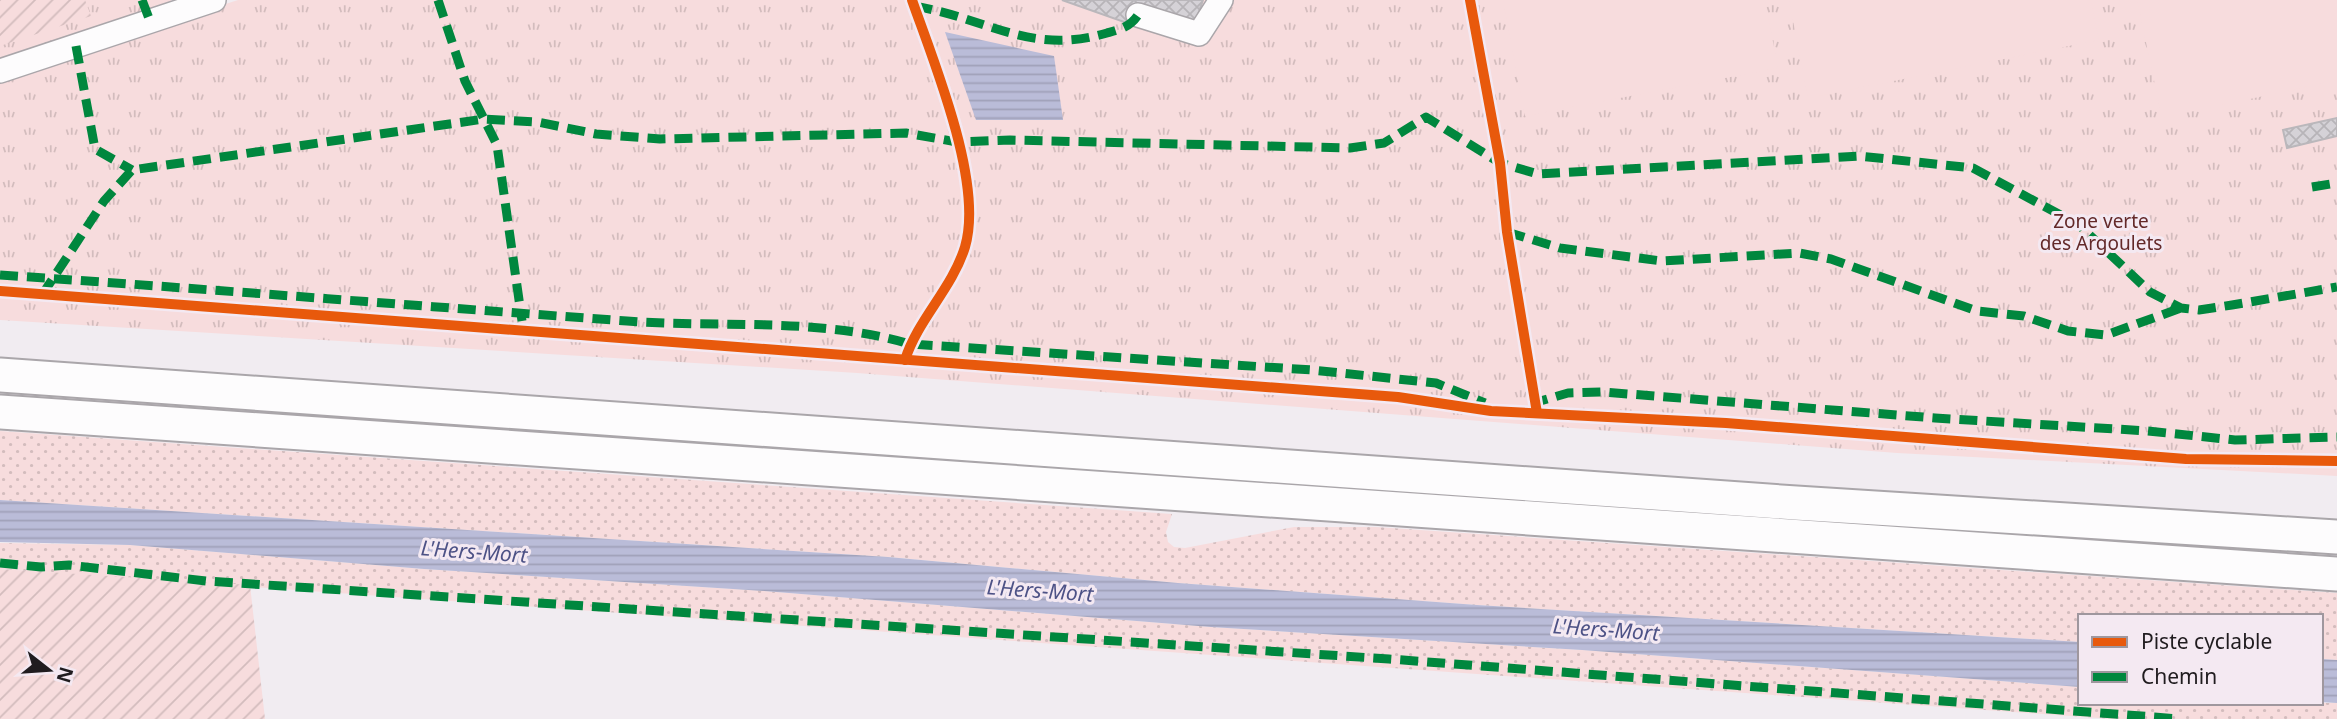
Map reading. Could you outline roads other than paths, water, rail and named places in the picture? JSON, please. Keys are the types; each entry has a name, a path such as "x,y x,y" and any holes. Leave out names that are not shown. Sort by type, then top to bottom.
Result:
{"highway":[{"path":"0,376 1864,508 2337,537"},
{"path":"0,412 2337,574"}],"lane":[{"path":"0,71 214,0"},
{"path":"1138,15 1199,34 1221,0"}],"water":[{"path":"945,32 1054,56 1063,120 976,120"},
{"name":"L'Hers-Mort","path":"0,500 888,557 1178,583 1477,605 2078,642 2078,687 1582,650 1211,627 130,545 0,542"},
{"path":"2323,659 2337,660 2337,703 2323,702"}],"park label":[{"name":"Zone verte des Argoulets","path":"2101,232"}]}
